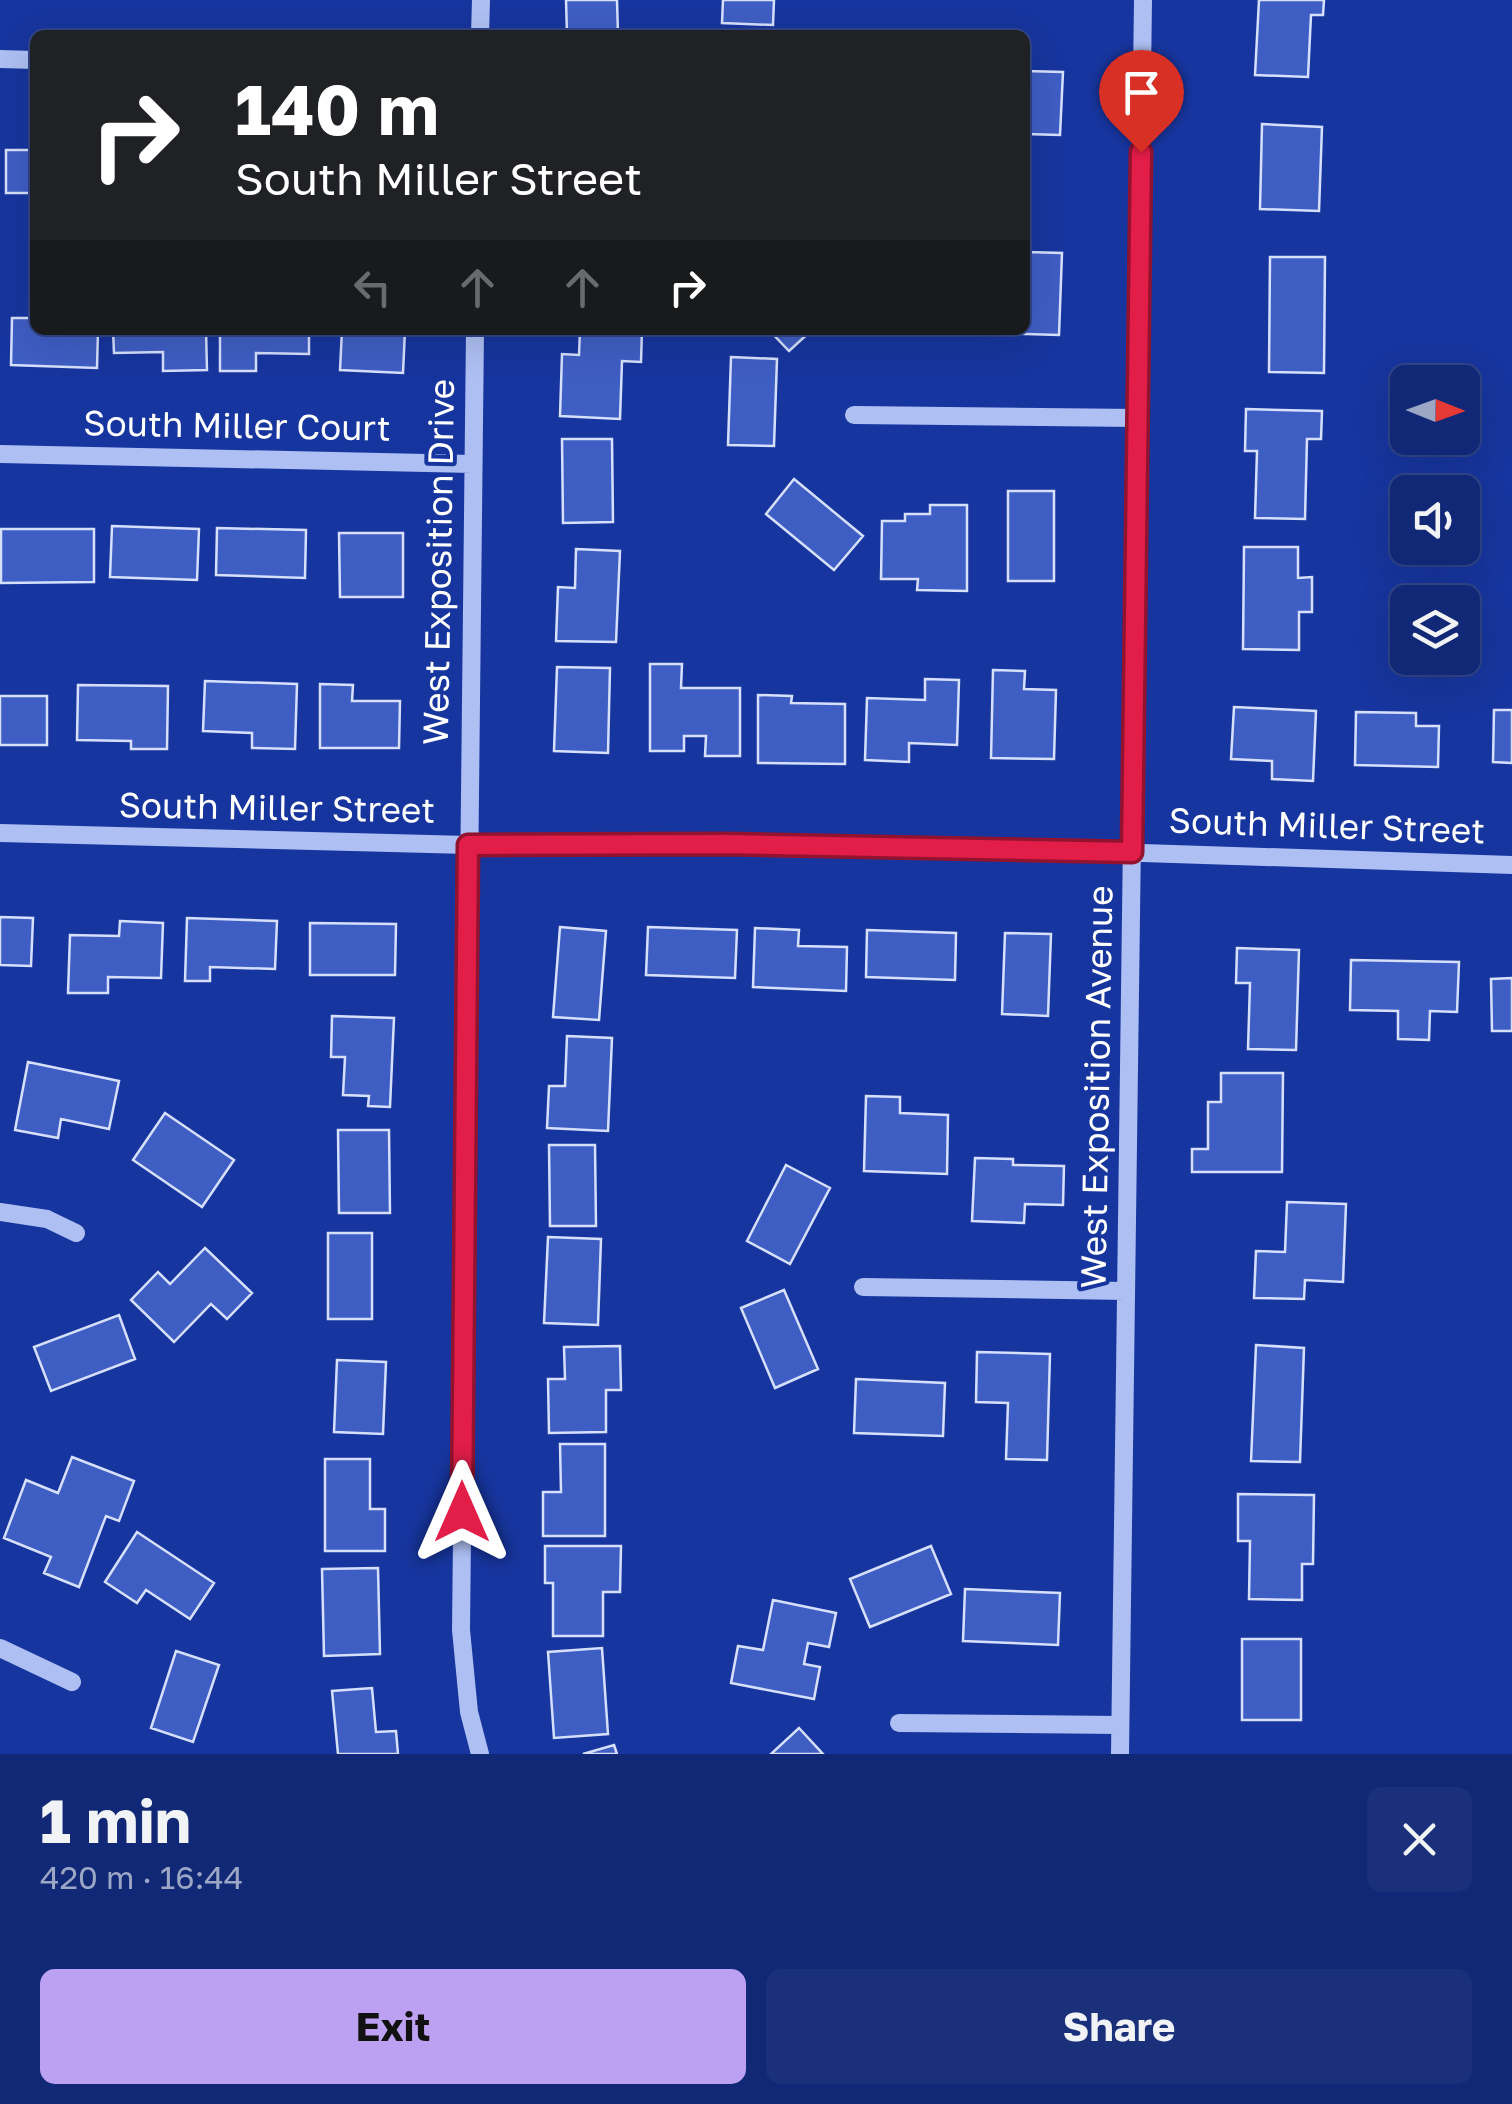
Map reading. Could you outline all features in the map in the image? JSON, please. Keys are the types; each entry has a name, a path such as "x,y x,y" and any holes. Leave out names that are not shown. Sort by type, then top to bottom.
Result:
{"street":[{"path":"480,30 481,0"},
{"name":"West Exposition Avenue","path":"1120,1754 1144,0"},
{"path":"0,60 30,60"},
{"name":"West Exposition Drive","path":"475,335 461,1630 470,1712 480,1754"},
{"path":"854,415 1137,418"},
{"name":"South Miller Court","path":"0,454 473,464"},
{"name":"South Miller Street","path":"0,833 468,845 727,844 1132,852 1512,864"},
{"path":"0,1212 47,1219 76,1233"},
{"path":"863,1287 1126,1291"},
{"path":"0,1648 72,1682"},
{"path":"899,1723 1120,1725"}],"building":[{"path":"566,0 617,0 618,30 567,30"},
{"path":"723,0 774,0 773,25 722,23"},
{"path":"1259,0 1324,0 1323,15 1311,15 1308,77 1255,75"},
{"path":"1030,71 1063,72 1060,135 1030,134"},
{"path":"1262,124 1322,127 1319,211 1260,209"},
{"path":"6,150 30,150 30,193 6,193"},
{"path":"1030,252 1062,253 1059,335 1030,334"},
{"path":"1270,257 1325,257 1324,373 1269,372"},
{"path":"12,318 30,318 30,335 98,335 97,368 11,365"},
{"path":"113,335 206,335 207,370 163,371 163,352 114,353"},
{"path":"220,335 309,335 309,354 256,353 256,371 220,371"},
{"path":"342,335 405,335 403,373 340,370"},
{"path":"580,335 642,335 641,362 622,361 620,419 560,416 562,354 579,355"},
{"path":"774,335 807,335 789,351"},
{"path":"731,357 777,359 774,446 728,445"},
{"path":"1246,409 1322,411 1321,439 1307,439 1305,519 1255,518 1257,451 1245,451"},
{"path":"562,439 612,439 613,522 563,523"},
{"path":"794,479 863,536 834,570 766,514"},
{"path":"1008,491 1054,491 1054,581 1008,581"},
{"path":"930,505 967,505 967,591 917,590 918,579 881,579 882,521 905,521 905,514 930,514"},
{"path":"112,526 199,529 197,580 110,577"},
{"path":"217,528 306,530 305,578 216,575"},
{"path":"1,529 94,529 94,582 1,583"},
{"path":"339,533 403,533 403,597 340,597"},
{"path":"1244,547 1298,547 1298,578 1312,577 1312,612 1299,612 1299,650 1243,649"},
{"path":"576,549 620,551 616,642 556,641 558,587 575,588"},
{"path":"650,664 682,664 681,688 740,688 740,756 705,756 706,736 684,736 684,751 650,751"},
{"path":"557,667 610,668 608,753 554,751"},
{"path":"993,670 1025,671 1024,689 1056,690 1054,759 991,758"},
{"path":"925,679 959,680 957,745 909,743 909,762 865,760 867,698 925,700"},
{"path":"205,681 297,684 295,749 252,748 252,733 203,731"},
{"path":"320,684 353,685 352,701 400,701 399,748 320,748"},
{"path":"78,685 168,686 167,749 131,749 131,741 77,740"},
{"path":"758,695 792,696 791,703 845,704 845,764 758,763"},
{"path":"0,696 47,696 47,745 0,745"},
{"path":"1234,707 1316,711 1313,781 1272,779 1272,761 1231,759"},
{"path":"1494,710 1512,710 1512,763 1493,762"},
{"path":"1356,712 1416,713 1416,726 1439,726 1438,767 1355,765"},
{"path":"0,917 33,918 31,966 0,965"},
{"path":"187,918 277,921 275,969 210,967 210,981 185,981"},
{"path":"120,921 163,923 161,978 108,977 108,993 68,993 70,935 119,936"},
{"path":"310,923 396,924 395,975 310,975"},
{"path":"560,927 606,931 599,1020 553,1017"},
{"path":"648,927 737,930 735,978 646,975"},
{"path":"755,928 799,930 798,946 847,947 846,991 753,987"},
{"path":"867,930 956,933 955,980 866,977"},
{"path":"1005,933 1051,934 1048,1016 1002,1014"},
{"path":"1237,948 1299,950 1296,1050 1248,1049 1250,983 1236,983"},
{"path":"1351,960 1459,962 1457,1012 1430,1011 1429,1040 1398,1039 1398,1011 1350,1010"},
{"path":"1512,978 1512,1031 1492,1031 1491,979"},
{"path":"332,1016 394,1018 390,1107 368,1106 369,1096 343,1095 345,1057 331,1057"},
{"path":"567,1036 612,1038 608,1131 547,1128 549,1086 565,1086"},
{"path":"28,1062 119,1081 109,1129 61,1119 58,1138 15,1130"},
{"path":"1221,1073 1283,1073 1282,1172 1192,1172 1192,1149 1208,1149 1208,1102 1221,1102"},
{"path":"866,1096 900,1097 900,1113 948,1115 947,1174 864,1171"},
{"path":"165,1113 234,1160 202,1207 133,1160"},
{"path":"338,1130 389,1130 390,1213 339,1213"},
{"path":"549,1145 595,1145 596,1226 550,1226"},
{"path":"975,1158 1013,1159 1013,1165 1064,1166 1063,1205 1025,1204 1024,1223 972,1221"},
{"path":"786,1165 830,1188 790,1264 747,1241"},
{"path":"1287,1202 1346,1204 1343,1282 1305,1280 1304,1299 1254,1298 1256,1251 1285,1252"},
{"path":"328,1233 372,1233 372,1319 328,1319"},
{"path":"548,1237 601,1239 598,1325 544,1323"},
{"path":"205,1248 252,1293 227,1319 211,1304 174,1342 131,1300 158,1272 170,1284"},
{"path":"784,1290 818,1369 775,1388 741,1308"},
{"path":"119,1315 135,1359 51,1391 34,1347"},
{"path":"1256,1345 1304,1348 1300,1462 1251,1461"},
{"path":"620,1346 621,1390 606,1390 606,1432 549,1433 548,1379 565,1379 564,1347"},
{"path":"977,1352 1050,1354 1047,1460 1006,1459 1008,1403 976,1402"},
{"path":"337,1360 386,1362 383,1434 334,1432"},
{"path":"856,1379 945,1383 943,1436 854,1433"},
{"path":"560,1444 605,1444 605,1536 543,1536 543,1492 561,1492"},
{"path":"72,1457 134,1481 119,1521 106,1516 79,1587 44,1573 51,1557 4,1538 26,1480 58,1493"},
{"path":"325,1459 370,1459 370,1509 385,1509 385,1551 325,1551"},
{"path":"1238,1494 1314,1495 1313,1564 1302,1564 1302,1600 1249,1599 1250,1541 1238,1541"},
{"path":"137,1532 214,1583 190,1619 146,1590 137,1603 105,1582"},
{"path":"545,1546 621,1546 620,1592 603,1592 603,1636 553,1636 553,1583 545,1583"},
{"path":"931,1546 951,1594 870,1627 850,1579"},
{"path":"378,1568 380,1654 324,1656 322,1569"},
{"path":"965,1589 1060,1593 1058,1645 963,1641"},
{"path":"773,1600 836,1613 829,1647 808,1643 804,1664 820,1667 814,1699 731,1683 738,1646 763,1650"},
{"path":"1242,1639 1301,1639 1301,1720 1242,1720"},
{"path":"602,1648 608,1734 554,1738 548,1652"},
{"path":"176,1651 219,1665 193,1742 151,1728"},
{"path":"372,1688 376,1732 396,1731 398,1754 338,1754 332,1691"},
{"path":"799,1728 823,1754 771,1754"},
{"path":"614,1745 617,1754 583,1754"}],"route":[{"path":"462,1512 468,845 727,844 1132,852 1141,152"}]}
